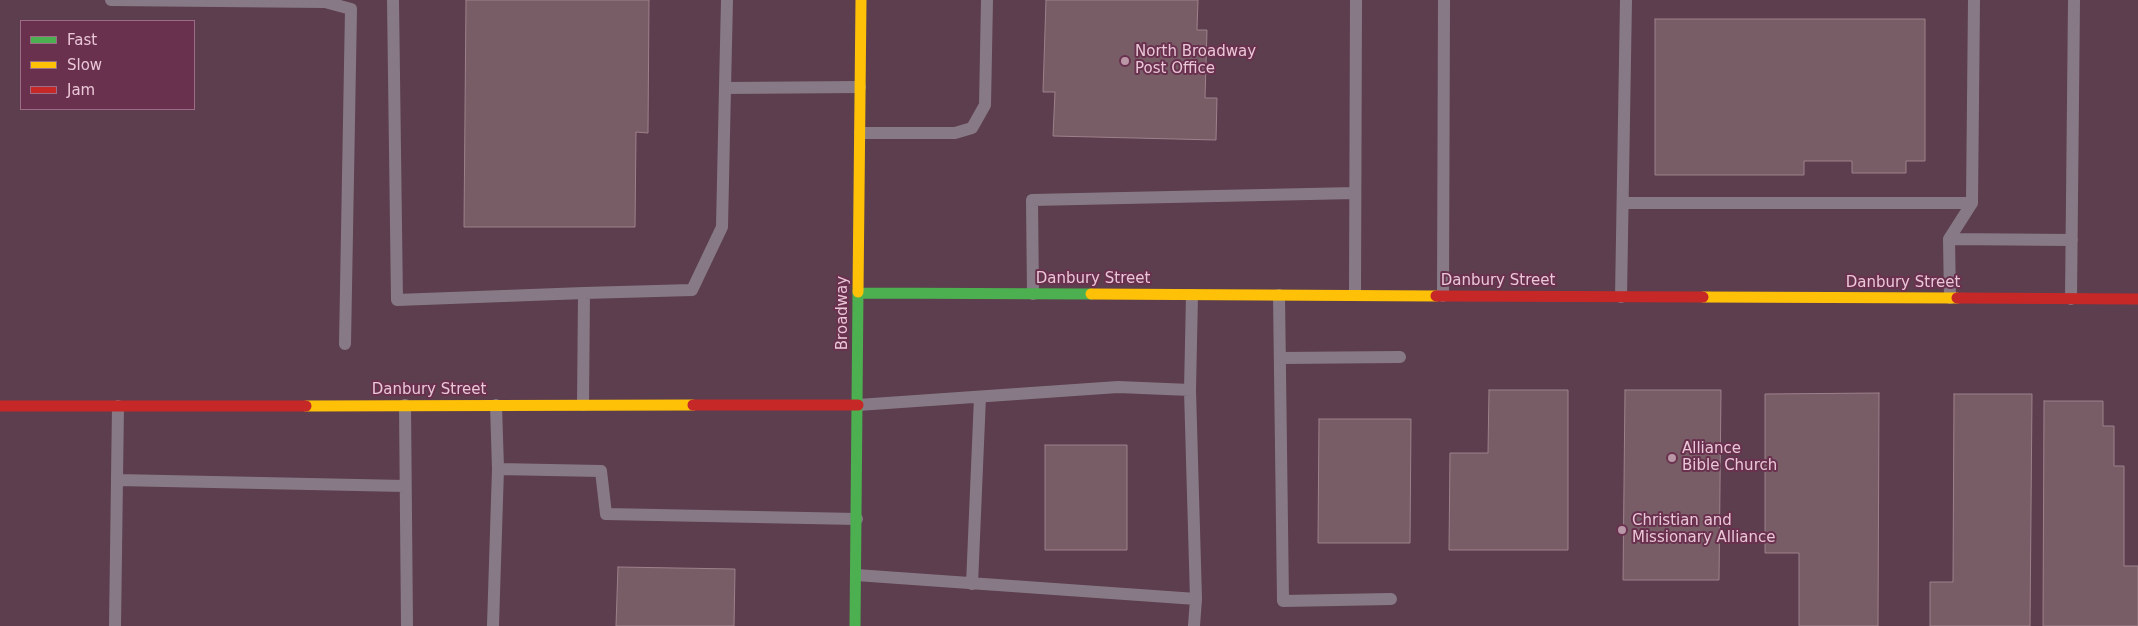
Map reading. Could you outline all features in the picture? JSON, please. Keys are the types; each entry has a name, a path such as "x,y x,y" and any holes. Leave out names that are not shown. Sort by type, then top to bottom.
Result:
{"street":[{"name":"Broadway","path":"855,626 861,0"},
{"name":"Danbury Street","path":"858,293 2138,298"},
{"name":"Danbury Street","path":"0,406 858,405"}],"lane":[{"path":"110,0 325,2 351,9 345,344"},
{"path":"393,0 397,300 692,290 722,227 727,0"},
{"path":"860,133 955,133 972,128 985,105 987,0"},
{"path":"1355,295 1356,0"},
{"path":"1443,296 1444,0"},
{"path":"1621,297 1626,0"},
{"path":"1950,298 1949,239 1972,202 1974,0"},
{"path":"2071,299 2074,0"},
{"path":"725,88 860,87"},
{"path":"1033,294 1032,200 1355,193"},
{"path":"1623,204 1972,202"},
{"path":"1949,239 2072,240"},
{"path":"582,405 584,293"},
{"path":"1192,295 1190,390 1196,599 1194,626"},
{"path":"1279,295 1283,601 1391,599"},
{"path":"1280,358 1400,357"},
{"path":"858,405 1118,387 1190,390"},
{"path":"972,584 980,397"},
{"path":"405,405 407,626"},
{"path":"493,625 498,469 496,405"},
{"path":"115,626 118,406"},
{"path":"498,469 601,471 606,514 857,519"},
{"path":"117,480 405,486"},
{"path":"856,575 1196,599"}],"building":[{"path":"466,0 649,0 648,133 636,132 635,227 464,227"},
{"name":"North Broadway Post Office","path":"1046,0 1198,0 1197,30 1207,30 1205,98 1217,98 1216,140 1053,136 1055,92 1043,92"},
{"path":"1655,19 1925,19 1925,161 1906,161 1906,173 1852,173 1852,161 1804,161 1804,175 1655,175"},
{"path":"1489,390 1568,390 1568,550 1449,550 1450,453 1488,453"},
{"path":"1625,390 1721,390 1719,580 1623,580"},
{"path":"1879,393 1878,626 1799,626 1799,553 1765,553 1765,394"},
{"path":"1954,394 2032,394 2030,626 1930,626 1930,582 1953,582"},
{"path":"2044,401 2103,401 2103,426 2114,426 2114,466 2124,466 2124,566 2138,566 2138,626 2043,626"},
{"path":"1319,419 1411,419 1410,543 1318,543"},
{"path":"1045,445 1127,445 1127,550 1045,550"},
{"path":"618,567 735,569 734,626 616,626"}],"traffic: fast":[{"path":"855,626 858,292"},
{"path":"859,293 1091,294"}],"traffic: slow":[{"path":"858,292 861,0"},
{"path":"1091,294 1436,296"},
{"path":"1703,297 1957,298"},
{"path":"306,406 693,405"}],"traffic: jam":[{"path":"1436,296 1703,297"},
{"path":"1957,298 2138,299"},
{"path":"693,405 858,405"},
{"path":"0,406 306,406"}],"place":[{"name":"North Broadway Post Office","path":"1125,61"},
{"name":"Alliance Bible Church","path":"1672,458"},
{"name":"Christian and Missionary Alliance","path":"1622,530"}]}
